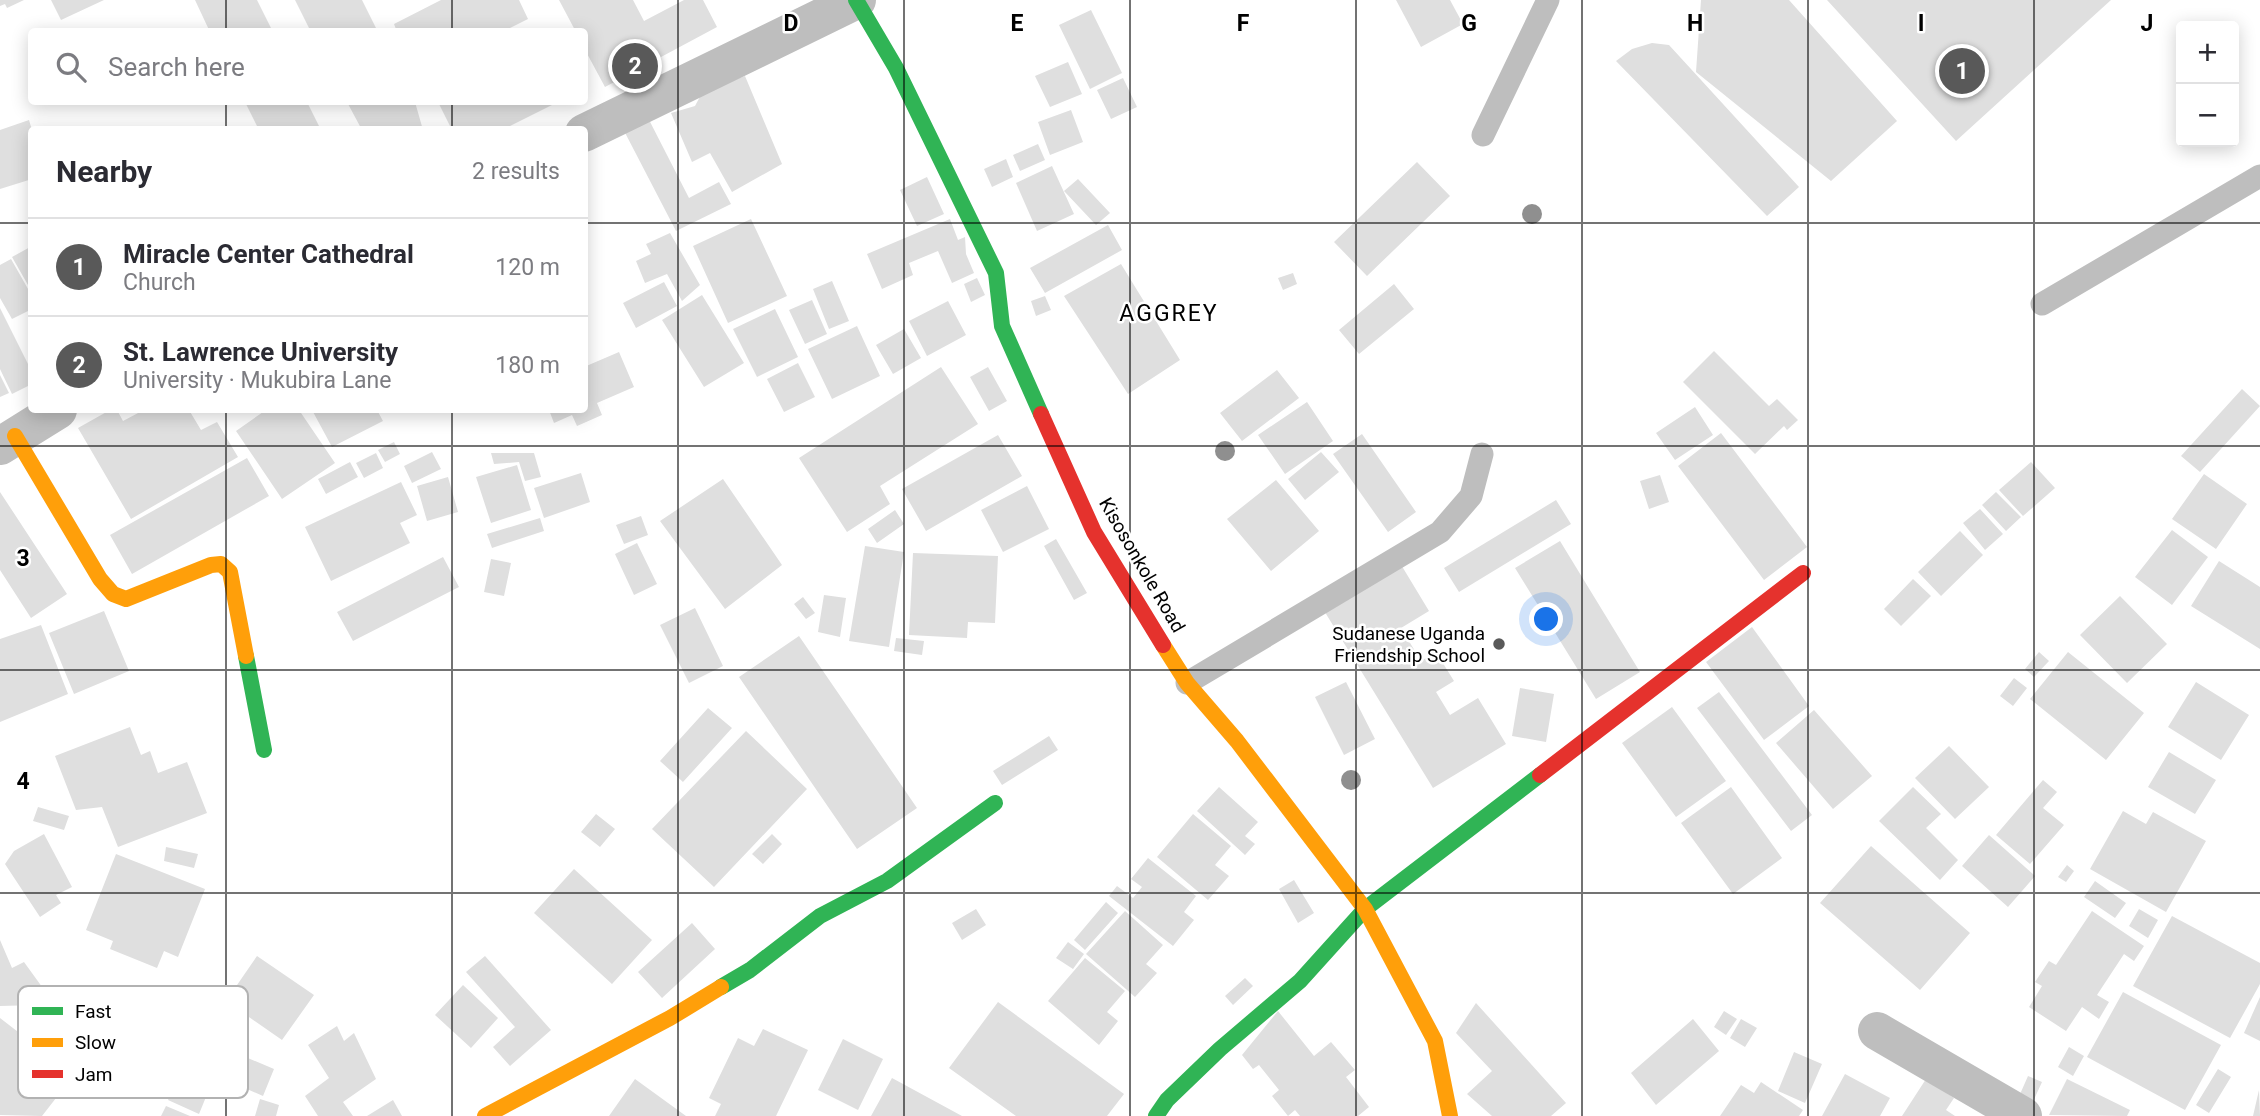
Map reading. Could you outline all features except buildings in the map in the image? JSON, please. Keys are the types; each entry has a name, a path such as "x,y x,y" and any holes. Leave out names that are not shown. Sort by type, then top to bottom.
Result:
{"street":[{"path":"588,131 857,0"},
{"name":"Kisosonkole Road","path":"857,0 896,68 996,272 1002,326 1094,532 1187,683 1237,741 1365,909 1435,1041 1450,1116"},
{"path":"53,413 8,441 100,579 113,593 126,599 211,565 222,565 230,572 264,750"},
{"path":"1156,1116 1167,1100 1220,1049 1300,981 1365,909 1802,573"},
{"path":"485,1116 670,1018 750,970 820,916 887,881 995,803"},
{"path":"1877,1031 2023,1116"}],"lane":[{"path":"1483,135 1548,0"},
{"path":"2042,304 2260,176"},
{"path":"1187,683 1440,532 1471,496 1482,454"}],"traffic: fast":[{"path":"856,0 896,68 996,273 1002,326 1041,414"},
{"path":"246,656 264,750"},
{"path":"1156,1116 1167,1100 1220,1049 1300,981 1365,909 1540,775"},
{"path":"721,987 750,970 820,916 887,881 995,803"}],"traffic: slow":[{"path":"15,436 100,579 113,594 126,599 211,565 221,564 230,572 246,656"},
{"path":"1163,645 1187,683 1237,741 1365,909 1435,1041 1450,1116"},
{"path":"485,1116 670,1018 721,987"}],"traffic: jam":[{"path":"1041,414 1094,532 1163,645"},
{"path":"1540,775 1803,573"}],"place":[{"name":"St. Lawrence University","path":"635,66"},
{"name":"Miracle Center Cathedral","path":"1962,71"},
{"name":"Sudanese Uganda Friendship School","path":"1499,644"}],"district":[{"name":"AGGREY","path":"1169,313"}]}
